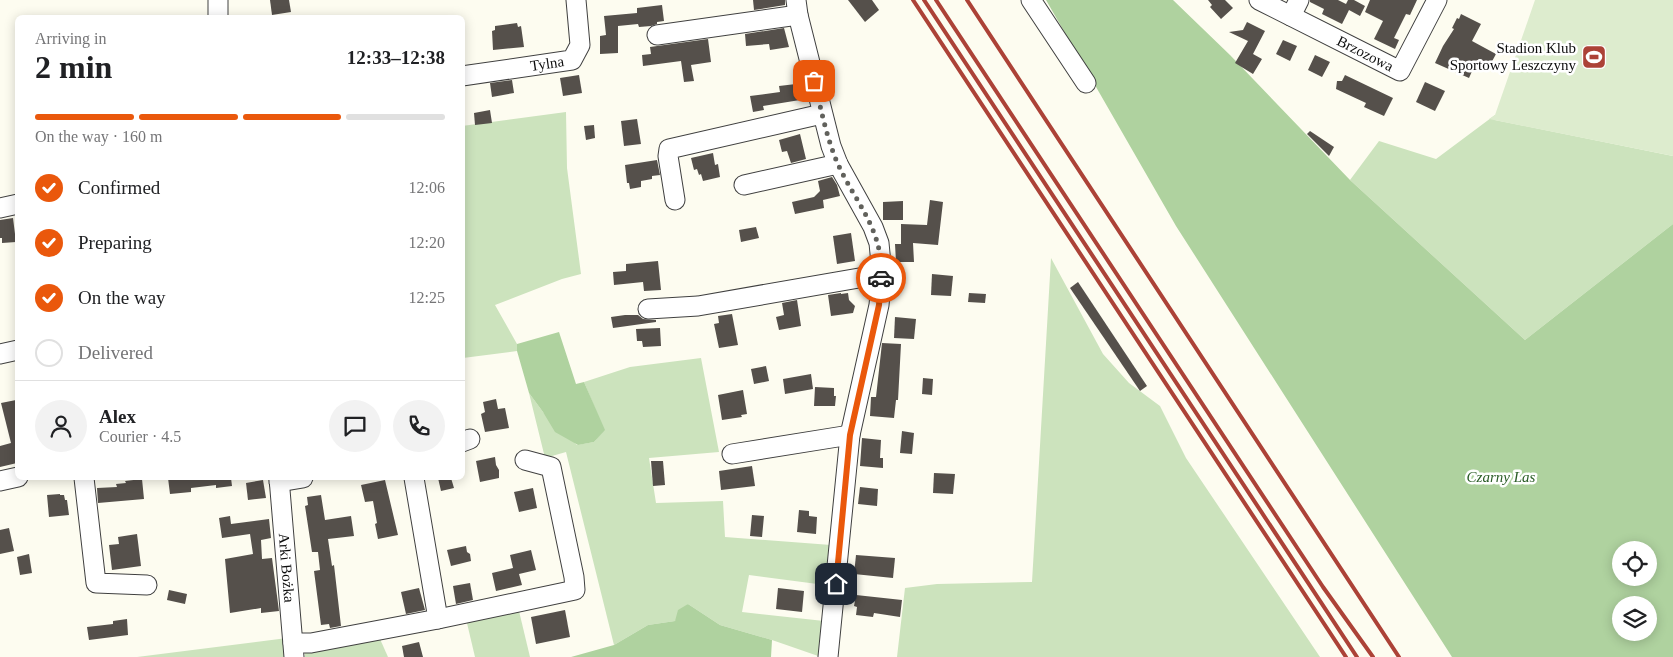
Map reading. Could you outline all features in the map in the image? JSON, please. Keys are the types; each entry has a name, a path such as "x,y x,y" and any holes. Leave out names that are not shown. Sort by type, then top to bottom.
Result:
{"street":[{"path":"218,0 218,15"},
{"name":"Tylna","path":"465,76 572,60 580,45 576,0"},
{"path":"1031,0 1086,83"},
{"name":"Brzozowa","path":"1258,0 1295,8 1400,71 1437,0"},
{"path":"657,35 797,8 831,146 838,164 873,227 879,243 882,274 879,305 850,435 828,657"},
{"path":"675,200 668,156 669,149 822,114"},
{"path":"744,185 838,164"},
{"path":"0,208 15,205"},
{"path":"648,309 698,306 882,274"},
{"path":"0,354 15,351"},
{"path":"732,454 850,435"},
{"path":"294,650 311,643 575,590 574,577 551,467 525,460"},
{"path":"0,481 15,478"},
{"path":"84,480 96,583 147,585"},
{"name":"Arki Bożka","path":"279,480 294,650"},
{"path":"414,480 438,619"}],"green space":[{"name":"Czarny Las","path":"1046,0 1173,0 1230,55 1350,180 1525,340 1673,224 1673,657 1452,657 1176,226"},
{"name":"Stadion Klub Sportowy Leszczyny","path":"1535,0 1673,0 1673,156 1489,119 1495,115"},
{"path":"566,112 567,168 581,274 562,279 495,305 517,344 517,351 465,358 465,126"},
{"path":"1495,115 1495,120 1673,156 1673,224 1525,340 1350,180 1379,141 1436,159"},
{"path":"1051,258 1103,354 1129,383 1160,406 1186,458 1320,657 897,657 905,588 937,584 1032,582"},
{"path":"559,332 576,384 584,382 605,430 594,442 578,445 555,432 529,393 517,351 517,344"},
{"path":"701,358 719,452 649,458 656,503 723,501 725,537 831,545 825,585 749,575 742,612 824,621 821,657 720,625 688,604 675,621 648,625 614,645 566,452 545,458 529,393 543,412 577,445 594,442 604,430 584,382 630,367"},
{"path":"688,604 720,625 772,640 771,657 571,657 614,645 648,625 675,621 678,610"},
{"path":"519,611 530,657 475,657 466,619"},
{"path":"287,638 288,657 137,657"},
{"path":"380,639 388,657 305,657 305,649"}],"building":[{"path":"270,0 289,0 291,12 272,15"},
{"path":"753,0 785,0 785,5 754,10"},
{"path":"848,0 872,0 879,10 865,22"},
{"path":"1208,0 1225,0 1233,8 1221,19 1210,7 1212,5"},
{"path":"1310,0 1338,0 1346,4 1348,0 1354,0 1365,6 1360,16 1349,10 1342,24 1322,14 1324,9 1310,2"},
{"path":"1370,0 1417,0 1410,15 1406,14 1394,38 1399,40 1395,49 1374,39 1383,21 1365,12"},
{"path":"662,5 664,21 657,22 657,24 651,26 639,27 638,24 618,26 618,53 600,54 600,36 606,35 604,16 637,13 637,8"},
{"path":"1461,14 1481,24 1472,41 1496,54 1489,67 1477,60 1469,78 1435,63 1454,29 1452,28 1457,18 1459,19"},
{"path":"1247,22 1265,31 1253,54 1262,59 1253,74 1235,63 1248,41 1229,32 1243,30"},
{"path":"517,23 518,27 521,26 524,47 493,50 492,31 495,30 495,26"},
{"path":"784,28 789,47 770,50 769,44 746,46 745,34"},
{"path":"708,39 711,62 691,65 694,81 684,82 681,61 643,66 642,55 651,54 650,47"},
{"path":"1283,40 1297,46 1290,61 1276,54"},
{"path":"1315,55 1330,62 1322,77 1308,70"},
{"path":"579,75 582,93 563,96 560,78"},
{"path":"1345,75 1393,98 1384,116 1364,107 1366,103 1336,89 1337,81 1342,81"},
{"path":"512,80 514,93 492,97 490,83"},
{"path":"1425,82 1445,91 1435,111 1416,102"},
{"path":"796,84 800,100 763,106 764,110 753,112 750,96 780,92 779,86"},
{"path":"490,110 492,123 475,125 474,113"},
{"path":"637,119 641,144 624,146 621,121"},
{"path":"594,125 595,138 586,140 584,126"},
{"path":"1310,131 1334,147 1329,156 1307,134"},
{"path":"800,134 806,159 791,163 787,151 782,152 779,140"},
{"path":"713,153 715,165 718,164 720,177 703,181 697,169 694,170 691,158"},
{"path":"657,160 660,175 641,181 641,187 630,189 629,183 627,183 625,165"},
{"path":"832,177 837,185 840,196 823,200 824,208 795,214 792,202 814,197 820,191 818,181"},
{"path":"930,200 943,202 938,245 913,243 914,262 896,262 895,244 901,244 901,224 927,225"},
{"path":"903,201 903,220 883,220 883,202"},
{"path":"13,218 15,242 2,243 2,238 0,238 0,220"},
{"path":"756,227 759,238 741,242 739,230"},
{"path":"851,233 855,261 837,264 833,236"},
{"path":"658,261 661,290 644,291 643,282 614,285 613,272 626,271 626,264"},
{"path":"932,274 953,276 951,296 931,295"},
{"path":"1078,282 1147,386 1140,391 1070,288"},
{"path":"848,293 849,300 855,306 853,313 831,316 828,295"},
{"path":"969,293 986,294 985,303 968,302"},
{"path":"797,300 801,326 779,330 776,317 784,315 782,303"},
{"path":"732,314 738,345 719,348 714,324 719,323 718,316"},
{"path":"638,315 643,319 656,320 656,322 613,328 611,317"},
{"path":"895,317 916,319 914,339 894,338"},
{"path":"660,328 661,346 643,347 642,341 637,341 636,329"},
{"path":"882,343 901,344 898,400 896,400 894,418 870,416 871,397 876,397"},
{"path":"766,366 769,381 754,384 751,369"},
{"path":"811,374 813,389 785,394 783,379"},
{"path":"923,378 933,379 932,395 922,394"},
{"path":"815,387 834,388 834,396 836,396 835,406 814,406"},
{"path":"743,390 747,414 741,415 742,417 722,420 718,395"},
{"path":"496,399 498,409 505,408 509,428 485,432 481,414 485,412 483,402"},
{"path":"15,400 15,463 0,467 0,446 11,443 1,403"},
{"path":"902,431 914,433 912,454 900,453"},
{"path":"862,438 881,440 880,458 883,458 883,468 860,466"},
{"path":"495,457 499,478 480,482 476,461"},
{"path":"651,461 663,461 665,485 653,486"},
{"path":"752,466 755,486 721,490 719,471"},
{"path":"934,473 955,474 953,494 933,493"},
{"path":"142,480 144,499 98,503 97,488 117,487 116,484 126,483 125,481"},
{"path":"168,480 231,480 232,486 216,488 216,485 191,488 191,492 170,494"},
{"path":"263,480 266,498 248,500 246,483"},
{"path":"385,480 398,535 378,539 373,501 365,502 361,485"},
{"path":"438,480 452,480 454,488 441,491"},
{"path":"860,487 878,489 877,506 858,504"},
{"path":"533,488 537,508 519,512 514,492"},
{"path":"47,495 64,495 65,500 67,500 69,515 49,517"},
{"path":"321,495 325,520 351,516 354,536 328,539 332,566 334,565 341,626 330,628 329,624 321,625 314,571 320,570 318,552 312,552 305,506 308,505 307,497"},
{"path":"799,510 809,511 809,516 817,517 816,534 797,532"},
{"path":"752,515 764,516 762,537 750,536"},
{"path":"230,516 231,524 269,519 271,538 261,540 262,559 272,558 279,611 261,613 261,608 230,613 225,559 253,554 250,534 222,538 219,518"},
{"path":"9,528 14,551 0,554 0,530"},
{"path":"137,534 141,566 112,570 109,545 119,544 118,537"},
{"path":"466,546 471,561 451,566 447,550"},
{"path":"531,550 536,570 519,574 522,585 496,591 492,573 513,568 510,555"},
{"path":"29,554 32,573 20,575 17,557"},
{"path":"856,555 895,558 893,578 854,574"},
{"path":"470,583 473,600 456,604 453,586"},
{"path":"419,588 425,610 406,614 401,592"},
{"path":"778,588 804,591 802,612 776,609"},
{"path":"169,590 187,594 185,604 167,600"},
{"path":"856,595 902,600 900,617 874,613 873,617 856,615 857,607 854,606"},
{"path":"565,610 570,637 536,644 531,617"},
{"path":"127,619 128,635 89,640 87,627 113,624 113,621"},
{"path":"419,642 423,657 404,657 402,646"}],"railway":[{"path":"913,0 1346,657"},
{"path":"924,0 1357,657"},
{"path":"936,0 1323,587 1373,657"},
{"path":"967,0 1399,657"}],"way so far":[{"path":"814,81 831,146 838,164 873,227 879,243 881,278"}],"place":[{"name":"Stadion Klub Sportowy Leszczyny","path":"1594,57"}],"route":[{"path":"836,584 850,435 879,305 881,278"}]}
